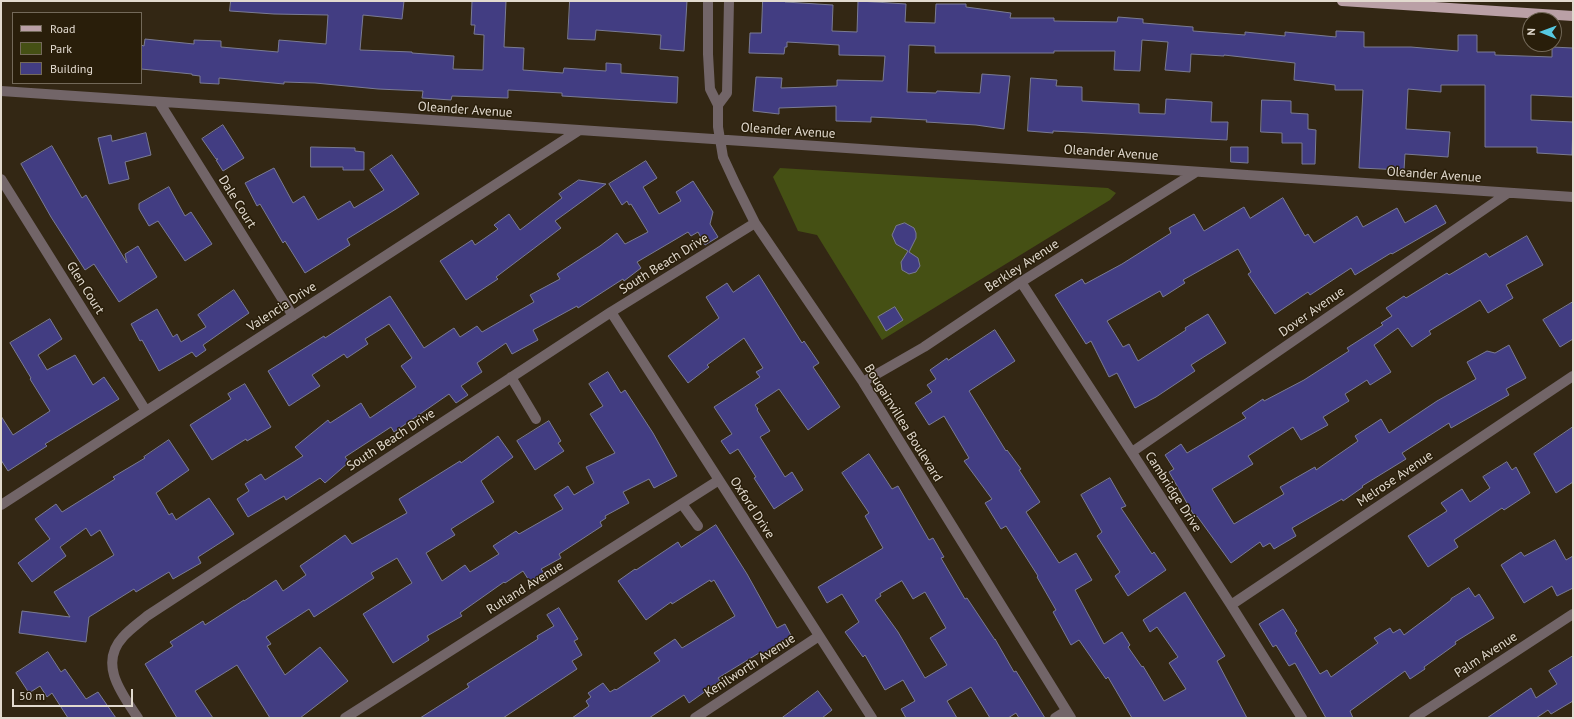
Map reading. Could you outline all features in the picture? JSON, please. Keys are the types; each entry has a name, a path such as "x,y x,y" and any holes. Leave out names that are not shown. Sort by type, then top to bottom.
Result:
{"main road":[{"path":"1342,1 1573,16"}],"street":[{"path":"708,1 708,54 710,89 718,105 727,93 730,1"},
{"name":"Oleander Avenue","path":"1,91 1573,197"},
{"name":"Dale Court","path":"160,102 293,316"},
{"name":"Bougainvillea Boulevard","path":"718,105 718,127 724,157 734,183 755,223 863,382 1069,714"},
{"name":"Valencia Drive","path":"1,506 578,131"},
{"name":"Berkley Avenue","path":"863,382 924,347 1021,282 1196,172"},
{"name":"Glen Court","path":"1,178 146,411"},
{"name":"Dover Avenue","path":"1132,452 1508,192"},
{"name":"South Beach Drive","path":"138,718 122,692 112,670 113,652 122,637 147,616 611,312 755,223"},
{"name":"Cambridge Drive","path":"1021,282 1232,605 1302,718"},
{"name":"Oxford Drive","path":"611,312 872,718"},
{"name":"Melrose Avenue","path":"1232,605 1573,376"},
{"path":"511,377 536,419"},
{"name":"Rutland Avenue","path":"345,718 719,480"},
{"path":"682,504 698,526"},
{"name":"Palm Avenue","path":"1414,718 1573,614"},
{"name":"Kenilworth Avenue","path":"695,718 819,636"},
{"path":"1055,718 1069,714"}],"green space":[{"path":"780,168 1108,188 1116,193 1110,200 882,340 817,235 798,231 773,177"}],"building":[{"path":"231,1 404,1 402,19 363,15 360,50 412,52 454,56 453,69 483,70 484,35 474,34 475,25 471,25 472,1 506,1 504,47 524,48 523,70 563,73 564,68 606,71 606,63 621,64 621,73 678,77 677,103 562,96 562,93 508,90 508,98 452,96 451,100 422,98 423,91 378,89 315,83 284,82 284,84 219,78 219,84 200,83 200,76 192,74 142,69 142,45 144,46 145,39 194,44 194,40 221,41 221,47 278,52 279,40 326,44 328,15 274,14 230,11"},
{"path":"570,1 687,1 684,51 660,49 661,35 596,30 595,40 568,39"},
{"path":"763,1 785,1 833,5 832,31 857,32 859,1 906,4 905,22 935,23 936,4 966,4 966,7 1011,13 1010,18 1054,18 1054,21 1117,22 1118,17 1143,19 1143,23 1193,27 1193,31 1245,35 1245,32 1285,36 1285,32 1336,37 1336,31 1364,32 1364,47 1411,47 1458,51 1458,35 1477,35 1477,52 1495,52 1495,55 1552,57 1552,52 1562,52 1562,47 1573,48 1573,97 1531,95 1531,120 1573,122 1572,155 1537,153 1537,147 1485,147 1485,85 1441,85 1441,92 1408,89 1406,129 1450,132 1448,157 1405,154 1404,170 1359,168 1363,90 1335,90 1335,85 1294,80 1295,63 1224,55 1191,54 1190,72 1165,70 1168,42 1142,40 1140,71 1114,70 1115,51 1054,51 1054,53 935,53 935,46 909,45 907,92 936,93 937,91 980,93 982,74 1010,76 1004,129 976,125 926,122 927,120 871,117 871,122 836,121 836,106 779,108 779,114 753,111 756,77 782,78 781,88 837,86 837,80 883,81 885,56 839,55 839,45 787,42 787,47 785,47 784,54 749,53 750,33 761,33"},
{"path":"1031,78 1057,80 1056,86 1082,87 1082,101 1139,104 1139,113 1165,114 1166,99 1212,102 1211,122 1228,122 1227,140 1028,131"},
{"path":"1262,100 1291,101 1291,113 1308,114 1308,129 1316,130 1315,164 1302,164 1302,143 1282,143 1282,133 1261,132"},
{"path":"223,125 244,158 223,171 216,160 218,159 216,159 202,139"},
{"path":"146,133 151,155 125,162 129,179 109,184 98,138 111,135 112,141"},
{"path":"52,146 82,198 86,195 127,263 125,254 138,246 157,277 119,302 94,264 85,270 51,217 21,164"},
{"path":"311,147 355,148 355,151 364,152 364,170 343,170 343,167 311,167"},
{"path":"1231,147 1248,147 1248,163 1231,162"},
{"path":"392,155 419,194 347,239 350,245 305,273 285,241 283,243 260,204 257,206 245,183 274,168 293,203 304,196 318,220 350,201 354,208 384,190 370,170"},
{"path":"646,161 657,178 643,187 659,214 681,201 676,192 693,181 713,212 710,224 718,237 705,245 698,232 691,236 688,232 637,262 641,268 624,281 623,279 578,308 577,306 533,330 538,340 512,354 506,343 477,363 482,372 461,386 468,395 456,403 449,394 394,432 391,427 345,457 349,462 325,483 320,478 286,500 284,496 248,517 237,499 249,491 245,484 261,474 265,480 303,456 295,447 328,420 330,423 361,403 370,418 416,387 401,366 412,358 389,324 365,339 368,344 347,358 344,354 312,375 320,386 289,406 268,371 324,336 325,338 390,296 424,348 454,328 460,337 477,326 482,332 534,302 530,295 560,279 557,274 617,233 625,244 648,232 631,204 629,205 627,201 622,205 609,184"},
{"path":"579,180 606,184 555,221 561,228 496,277 498,279 466,300 440,261 472,240 475,245 498,229 494,225 509,214 520,230 562,198 559,194"},
{"path":"169,187 185,216 191,212 212,244 185,261 158,221 149,226 139,209 139,204"},
{"path":"1283,198 1305,236 1308,234 1314,243 1357,216 1363,227 1397,208 1405,223 1436,205 1446,223 1392,254 1391,253 1355,275 1351,268 1310,295 1308,292 1275,314 1248,274 1251,272 1238,249 1183,280 1185,283 1163,297 1160,291 1107,321 1123,347 1129,344 1138,361 1208,314 1226,343 1191,365 1195,371 1156,397 1135,408 1117,373 1109,377 1091,341 1086,344 1055,295 1082,279 1085,284 1122,264 1171,233 1169,228 1194,214 1204,231 1244,207 1250,218"},
{"path":"905,223 914,228 916,233 916,238 909,252 918,258 920,266 916,272 909,274 902,270 901,262 908,251 896,244 892,235 896,226"},
{"path":"1527,236 1543,265 1506,285 1513,298 1488,313 1480,300 1429,331 1431,334 1412,347 1398,328 1374,345 1391,372 1370,385 1367,380 1345,394 1349,401 1323,417 1328,425 1301,440 1293,427 1248,456 1253,464 1212,489 1234,524 1284,494 1280,487 1315,467 1316,470 1358,441 1355,436 1381,419 1389,433 1437,401 1476,379 1467,362 1487,351 1495,353 1509,345 1526,378 1506,389 1509,395 1451,428 1449,423 1402,453 1406,459 1362,486 1363,487 1343,501 1342,499 1292,528 1296,536 1274,549 1270,543 1263,547 1260,542 1231,563 1197,516 1195,517 1169,472 1174,469 1165,455 1181,444 1187,453 1246,418 1242,413 1263,399 1264,401 1304,380 1349,351 1347,348 1383,325 1381,323 1392,316 1386,308 1404,296 1406,298 1447,273 1449,275 1486,253 1489,257"},
{"path":"759,275 802,343 804,341 819,363 813,367 840,407 808,430 779,389 755,405 770,431 760,437 785,477 792,472 803,490 774,509 754,478 756,477 738,449 730,454 721,441 732,434 714,407 760,377 756,372 763,368 744,338 707,365 709,367 688,383 668,356 719,318 706,297 727,283 733,292"},
{"path":"234,290 249,313 203,345 206,350 196,357 192,352 159,371 142,340 140,341 131,324 157,309 173,337 177,334 181,342 206,327 198,315"},
{"path":"1573,302 1573,339 1560,347 1543,320"},
{"path":"895,307 903,320 886,331 878,317"},
{"path":"50,319 62,339 38,355 47,370 75,355 93,385 104,377 119,399 45,444 47,446 8,471 1,460 1,416 13,435 50,411 10,343"},
{"path":"995,330 1015,361 969,391 1006,451 1007,450 1021,469 1019,470 1040,502 1026,512 1059,563 1076,553 1092,580 1075,590 1104,644 1122,632 1130,645 1128,647 1142,667 1143,666 1164,701 1186,689 1169,663 1178,657 1157,627 1150,632 1143,620 1185,592 1225,656 1217,661 1247,718 1132,718 1108,677 1106,679 1079,640 1071,645 1053,612 1056,610 1037,577 1038,576 1006,526 1001,529 985,503 992,499 964,461 969,458 944,416 929,425 915,403 932,392 927,385 936,379 930,370 947,358 948,360"},
{"path":"608,372 621,393 625,390 653,433 677,476 654,488 649,479 623,492 629,503 605,516 606,518 600,522 602,526 559,554 561,558 541,569 544,573 530,582 523,571 505,583 504,582 460,613 462,616 427,636 429,640 393,663 363,614 412,583 397,558 371,573 374,578 314,617 309,609 266,637 271,644 267,646 285,675 320,647 348,681 300,718 270,718 237,665 195,691 213,718 177,718 145,664 173,646 170,642 203,621 205,625 276,580 283,591 306,575 300,566 345,535 352,544 407,513 399,499 460,461 461,463 498,436 513,457 481,481 494,502 451,529 455,535 426,553 442,581 465,565 470,572 499,554 493,546 516,531 519,534 563,509 554,495 568,486 574,495 594,483 586,467 615,453 590,414 603,406 589,384"},
{"path":"245,384 271,427 247,441 246,439 212,460 190,425 231,399 228,394"},
{"path":"549,421 561,441 558,443 564,451 535,470 517,441"},
{"path":"1573,427 1573,482 1556,493 1534,454"},
{"path":"169,440 189,470 156,493 169,515 172,513 176,520 209,498 234,534 198,557 201,563 173,579 169,572 136,592 134,589 89,617 86,642 19,633 22,611 70,617 54,592 114,555 100,530 91,536 86,528 60,547 66,556 32,582 18,563 50,539 35,519 56,504 62,512 115,479 113,477 145,458 144,457"},
{"path":"869,454 892,489 898,486 929,540 933,538 944,557 941,558 965,599 967,598 995,639 1014,672 1016,671 1045,718 1019,718 1016,713 1008,718 990,718 971,687 947,701 957,718 906,718 901,709 915,701 903,680 885,690 865,655 863,657 845,632 859,622 842,594 827,603 818,587 883,548 865,516 869,513 842,473","holes":["902,581 913,599 925,592 946,628 930,638 947,665 925,678 898,632 875,600 881,596 880,594"]},
{"path":"1507,462 1512,470 1516,467 1530,493 1504,510 1502,508 1454,540 1458,547 1428,567 1408,536 1447,511 1441,503 1462,489 1470,502 1490,488 1483,477"},
{"path":"1110,478 1126,506 1121,508 1152,554 1154,552 1166,570 1128,596 1115,576 1120,572 1097,536 1102,532 1081,495"},
{"path":"716,525 747,574 777,628 785,624 793,639 761,656 759,653 718,678 720,681 689,703 684,695 649,718 572,718 589,706 586,701 591,697 588,693 603,683 610,692 615,689 616,690 660,661 654,653 675,639 682,648 735,616 714,580 711,582 710,580 672,604 671,602 646,620 618,581 678,542 681,547"},
{"path":"1555,540 1566,560 1573,556 1573,588 1557,596 1552,586 1524,603 1501,565 1521,552 1524,556"},
{"path":"1469,588 1475,597 1479,594 1494,618 1455,642 1456,644 1410,679 1405,671 1350,711 1353,718 1326,718 1295,663 1289,666 1276,645 1273,647 1259,624 1283,609 1297,631 1295,633 1320,674 1327,670 1331,677 1378,643 1374,638 1390,628 1393,633 1400,629 1404,635 1451,599"},
{"path":"559,608 578,639 574,641 582,655 572,661 577,669 503,718 420,718 469,687 467,684 538,639 537,636 554,626 547,615"},
{"path":"48,652 61,672 65,669 86,699 98,692 116,718 68,718 52,693 47,697 40,686 29,693 16,673"},
{"path":"1573,656 1573,701 1551,714 1548,710 1536,718 1487,718 1531,688 1536,698 1557,684 1549,671"},
{"path":"818,691 832,710 822,718 782,718"}]}
